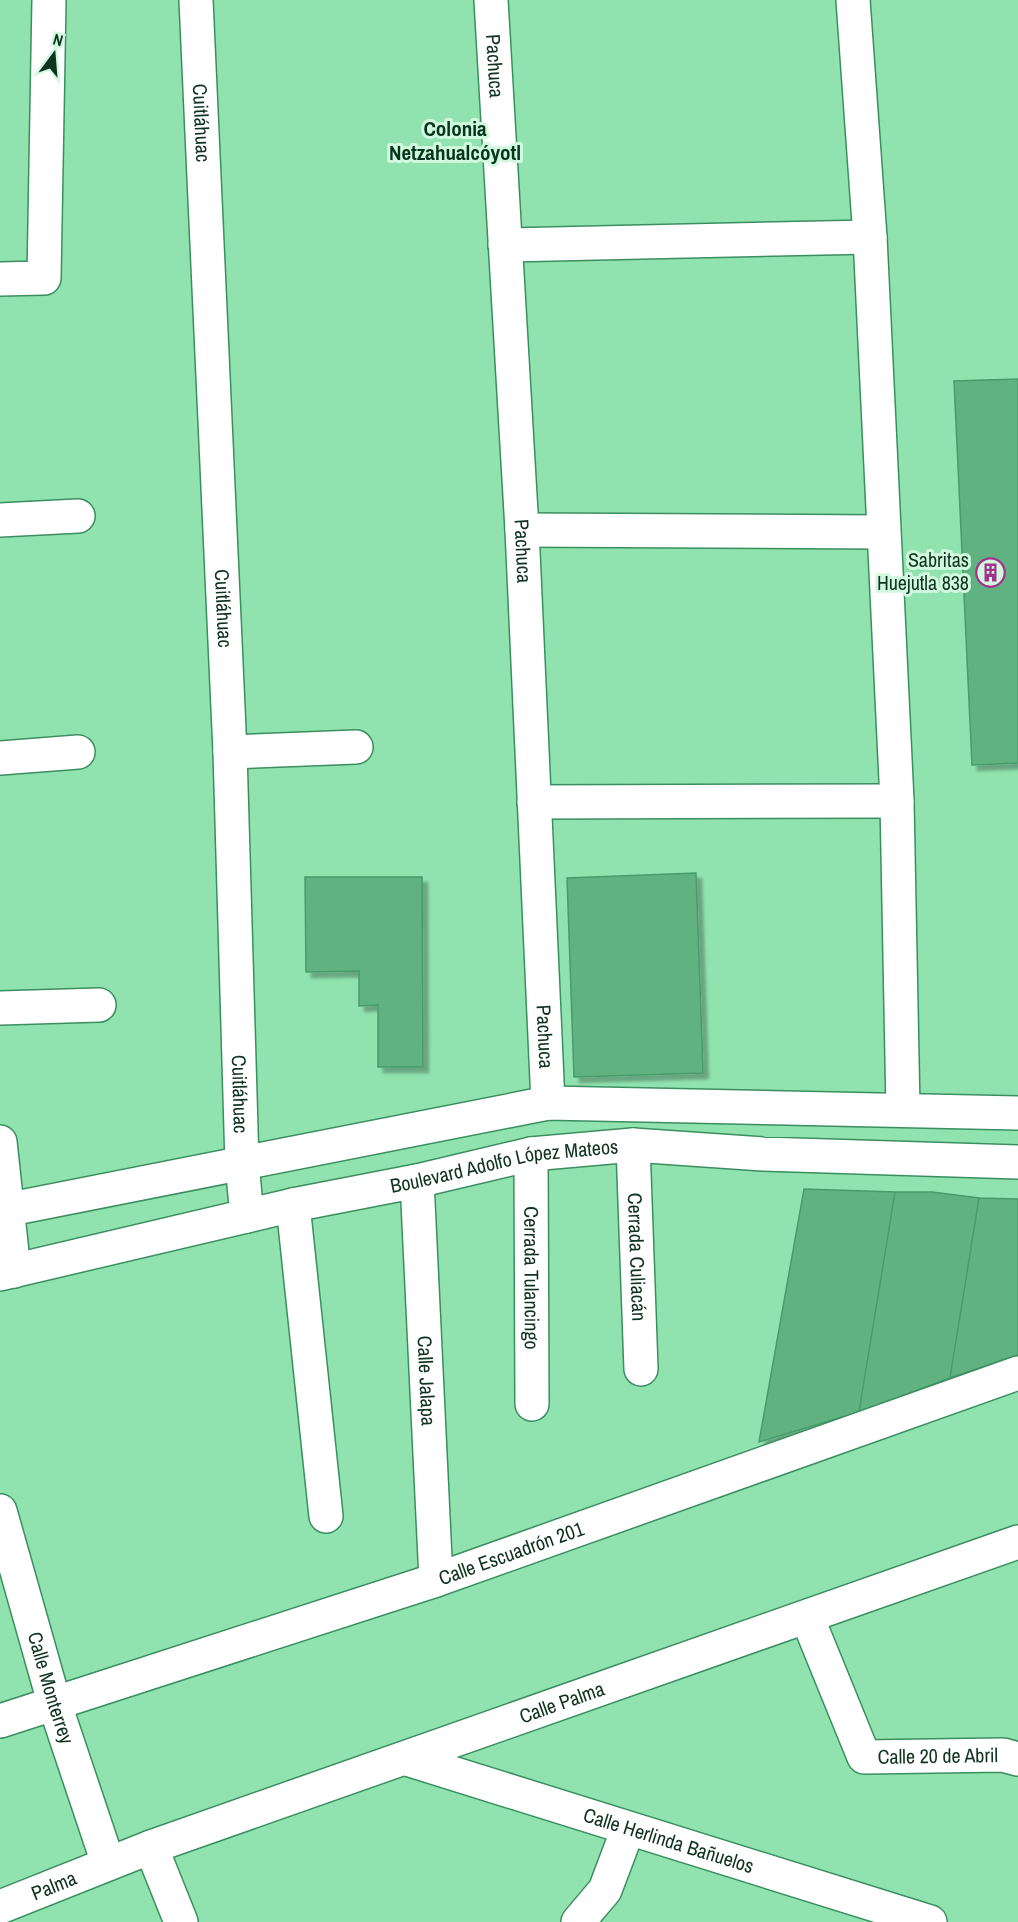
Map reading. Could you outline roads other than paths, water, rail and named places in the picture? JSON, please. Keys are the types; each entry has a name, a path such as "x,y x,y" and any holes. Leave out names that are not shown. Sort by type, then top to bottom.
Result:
{"street":[{"path":"0,279 44,278 49,0"},
{"name":"Cuitláhuac","path":"196,0 230,752 242,1164 247,1216"},
{"name":"Pachuca","path":"491,0 522,530 548,1104"},
{"path":"853,0 870,237 882,532 897,801 903,1110"},
{"path":"505,245 870,237"},
{"path":"0,520 78,516"},
{"path":"522,530 882,532"},
{"path":"230,752 356,747"},
{"path":"0,758 78,752"},
{"path":"534,802 897,801"},
{"path":"0,1008 99,1005"},
{"path":"3,1210 548,1104 1018,1113"},
{"path":"0,1142 7,1272"},
{"name":"Boulevard Adolfo López Mateos","path":"7,1272 293,1205 417,1181 531,1154 633,1145 763,1154 1018,1162"},
{"name":"Cerrada Culiacán","path":"633,1145 641,1369"},
{"name":"Cerrada Tulancingo","path":"531,1154 532,1404"},
{"name":"Calle Jalapa","path":"417,1181 436,1580"},
{"path":"293,1205 326,1516"},
{"name":"Calle Escuadrón 201","path":"0,1721 436,1580 1018,1373"},
{"name":"Calle Monterrey","path":"1,1522 54,1702 108,1863"},
{"name":"Calle Palma","path":"108,1863 1018,1542"},
{"name":"Calle 20 de Abril","path":"807,1617 864,1757 1003,1755 1018,1759"},
{"name":"Calle Herlinda Bañuelos","path":"407,1759 930,1922"},
{"path":"578,1922 605,1890 628,1829"},
{"path":"151,1847 181,1922"},
{"name":"Palma","path":"0,1907 108,1863"}],"place":[{"name":"Sabritas Huejutla 838","path":"990,572"}],"district":[{"name":"Colonia Netzahualcóyotl","path":"455,141"}]}
